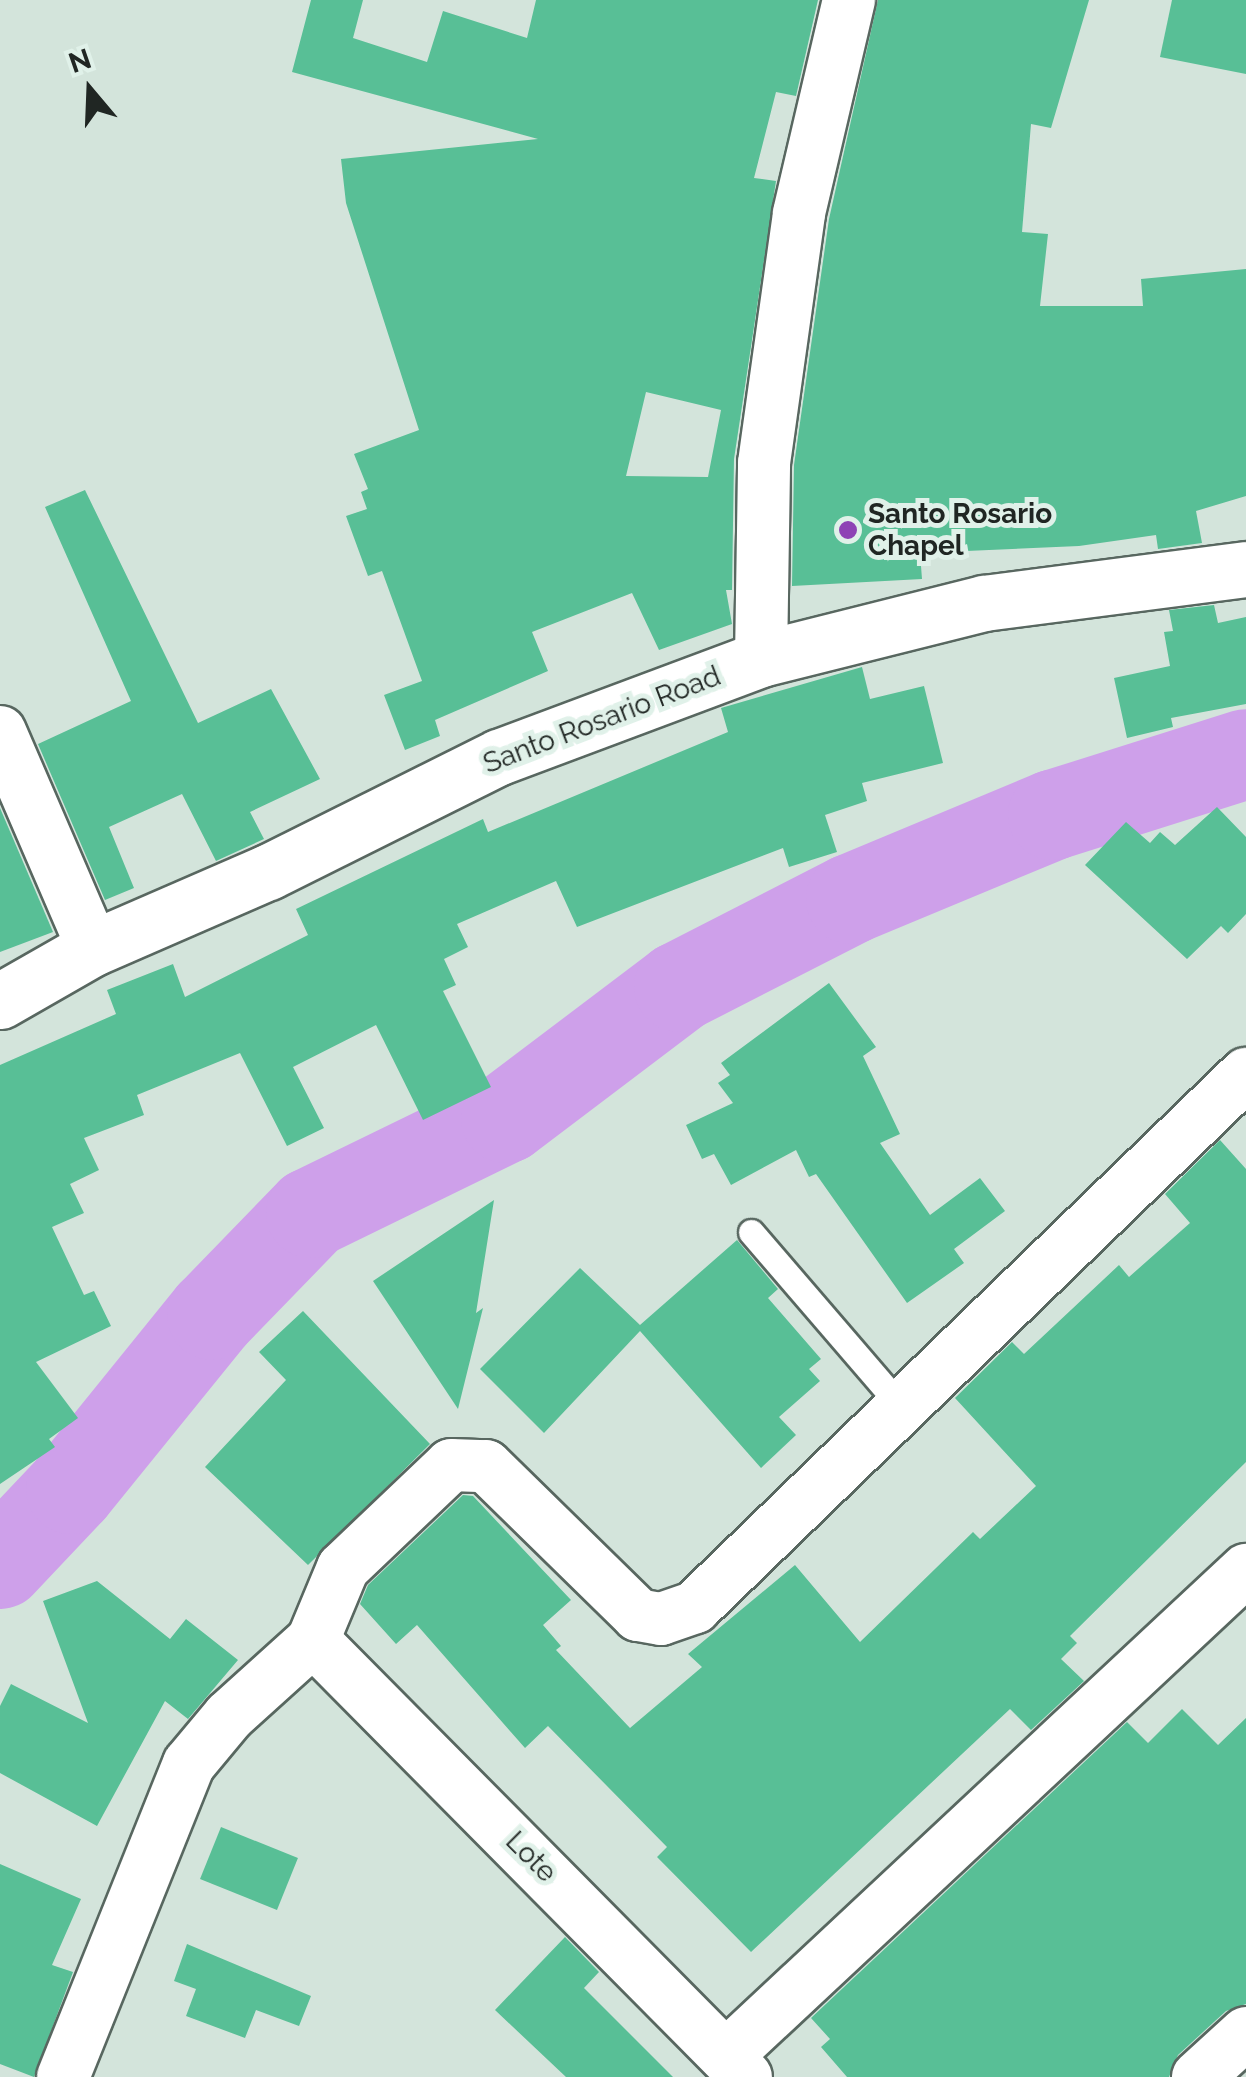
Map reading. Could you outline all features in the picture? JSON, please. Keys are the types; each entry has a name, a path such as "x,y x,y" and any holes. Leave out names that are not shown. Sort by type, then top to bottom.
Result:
{"street":[{"path":"761,658 767,444 799,214 849,0"},
{"name":"Santo Rosario Road","path":"0,1001 93,948 268,872 499,756 761,658 984,604 1246,569"},
{"path":"0,732 93,948"},
{"path":"64,2077 189,1764 229,1716 314,1640 344,1568 451,1465 486,1466 638,1615 661,1619 696,1607 900,1405 1246,1074"},
{"path":"736,2066 1246,1570"},
{"name":"Lote","path":"314,1640 736,2066"},
{"path":"1198,2077 1246,2032"}],"lane":[{"path":"751,1232 900,1405"}],"building":[{"path":"311,0 363,0 353,38 427,62 443,11 527,38 536,0 818,0 796,96 776,92 754,178 776,181 734,459 732,590 726,590 732,624 659,650 632,593 532,632 548,671 435,720 440,736 405,750 384,695 422,681 382,571 368,576 346,516 367,509 361,492 368,489 354,454 419,430 346,203 341,159 538,139 292,72","holes":["646,392 721,410 708,477 626,476"]},
{"path":"878,0 1089,0 1051,128 1031,124 1022,232 1048,234 1040,306 1143,306 1141,279 1246,269 1246,496 1196,511 1202,543 1158,549 1156,535 1079,546 920,553 922,579 792,586 794,465 829,219"},
{"path":"1172,0 1246,0 1246,74 1160,57"},
{"path":"85,490 198,723 271,689 320,779 250,812 264,839 216,861 182,794 109,827 134,888 105,900 38,744 131,701 45,507"},
{"path":"1214,605 1218,623 1246,617 1246,704 1171,718 1173,727 1127,738 1114,678 1170,666 1164,632 1173,631 1169,610"},
{"path":"862,667 870,699 924,686 943,763 862,783 867,801 825,815 837,852 789,867 783,848 577,927 556,881 457,924 468,947 444,959 456,985 443,991 491,1087 423,1120 376,1025 293,1067 324,1128 287,1146 240,1053 137,1095 144,1115 84,1138 99,1170 70,1184 84,1213 52,1227 84,1295 94,1291 111,1326 36,1362 78,1418 49,1439 55,1447 0,1484 0,1065 116,1014 107,990 173,964 185,997 308,935 296,909 483,819 488,832 728,732 721,708"},
{"path":"1217,807 1246,837 1246,914 1228,933 1221,926 1187,959 1085,865 1126,822 1150,843 1160,832 1175,845"},
{"path":"0,808 53,932 0,952"},
{"path":"829,983 876,1047 863,1056 900,1134 880,1143 930,1215 980,1178 1005,1211 954,1249 964,1263 907,1303 816,1174 809,1177 796,1150 731,1185 714,1154 702,1159 686,1125 733,1103 718,1083 730,1075 721,1063"},
{"path":"1220,1140 1246,1169 1246,1462 1070,1636 1077,1643 1061,1659 1084,1681 1031,1730 1010,1709 751,1952 657,1857 667,1847 548,1726 525,1748 417,1625 396,1644 360,1604 368,1585 463,1495 473,1496 571,1600 543,1625 561,1646 556,1650 630,1728 702,1667 688,1654 795,1565 860,1642 973,1532 980,1539 1036,1486 955,1398 1012,1342 1024,1354 1119,1265 1129,1277 1190,1223 1165,1194"},
{"path":"494,1200 476,1313 483,1308 458,1409 373,1281"},
{"path":"737,1240 778,1289 768,1298 821,1359 809,1369 820,1381 779,1417 796,1435 761,1468 640,1331 544,1433 480,1369 580,1268 640,1325"},
{"path":"303,1311 430,1444 308,1565 205,1467 286,1380 259,1352"},
{"path":"97,1581 170,1639 186,1619 238,1660 188,1719 165,1701 97,1826 0,1773 0,1706 11,1684 88,1723 43,1601"},
{"path":"1182,1709 1218,1745 1246,1718 1246,2004 1226,2011 1178,2055 1169,2077 847,2077 821,2047 830,2039 811,2018 1127,1722 1148,1743"},
{"path":"221,1827 298,1858 277,1910 200,1879"},
{"path":"0,1864 81,1899 52,1965 73,1972 34,2077 0,2064"},
{"path":"565,1937 599,1972 584,1988 673,2077 566,2077 495,2010"},
{"path":"187,1944 311,1996 299,2026 256,2010 245,2038 186,2016 196,1989 174,1981"}],"waterway":[{"path":"0,1564 71,1489 212,1315 311,1213 506,1118 679,987 851,899 1053,815 1246,754"}],"place":[{"name":"Santo Rosario Chapel","path":"848,530"}]}
